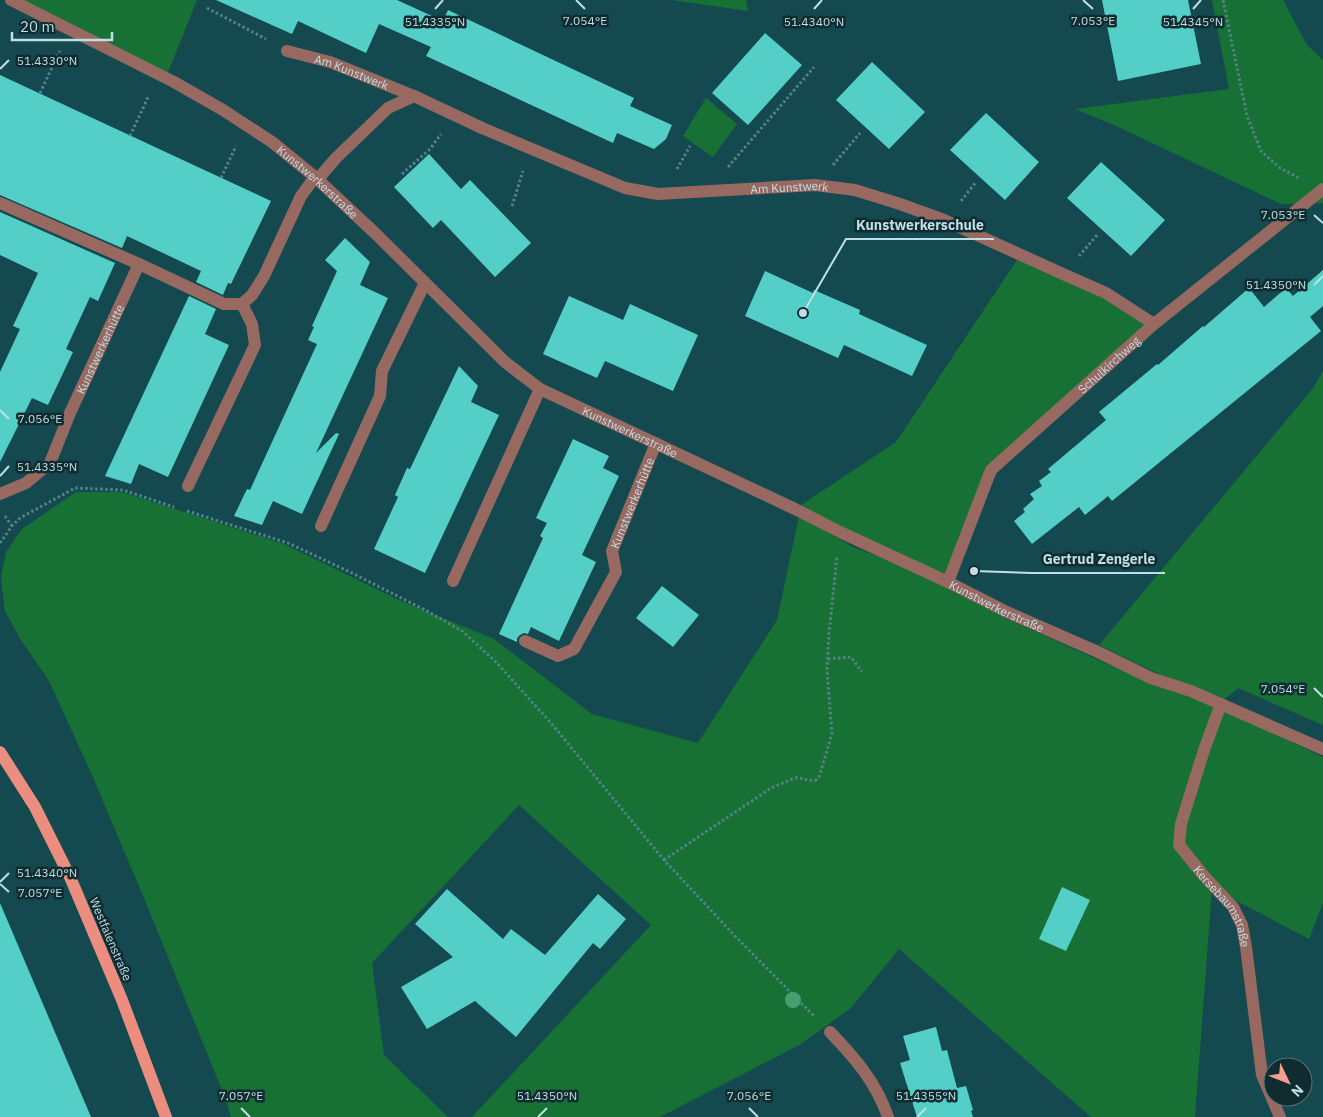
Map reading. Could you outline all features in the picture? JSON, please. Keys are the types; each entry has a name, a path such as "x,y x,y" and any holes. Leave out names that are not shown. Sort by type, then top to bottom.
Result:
{"main road":[{"name":"Westfalenstraße","path":"0,752 35,806 70,877 122,1000 166,1117"}],"street":[{"name":"Kunstwerkerstraße","path":"11,0 139,64 223,110 272,142 316,178 377,235 505,362 540,389 948,582 1007,612 1098,652 1151,678 1221,704 1323,749"},
{"name":"Am Kunstwerk","path":"287,51 330,62 414,96 530,149 625,188 658,194 815,185 855,190 900,204 944,220 1106,293 1154,324"},
{"name":"Am Kunstwerk","path":"316,178 388,108 414,96"},
{"path":"0,203 140,264 224,304 242,304 252,295 264,276 301,196 316,178"},
{"name":"Schulkirchweg","path":"948,582 991,470 1154,324 1322,189"},
{"name":"Kunstwerkerhütte","path":"0,494 26,483 50,463 70,413 140,264"},
{"path":"321,526 380,396 382,371 426,283"},
{"path":"188,486 255,345 252,324 242,304"},
{"path":"453,581 540,389"},
{"name":"Kunstwerkerhütte","path":"526,641 558,656 574,649 616,572 612,550 656,443"},
{"name":"Kersebaumstraße","path":"1221,704 1180,824 1179,845 1204,876 1233,907 1242,925 1262,1075 1280,1117"},
{"path":"830,1032 867,1073 879,1092 888,1117"}],"path":[{"path":"1223,0 1247,116 1261,151 1280,168 1322,189"},
{"path":"207,8 287,51"},
{"path":"40,93 54,63"},
{"path":"707,191 814,67"},
{"path":"130,136 145,102"},
{"path":"402,174 430,149 454,115"},
{"path":"815,185 860,133"},
{"path":"221,178 236,146"},
{"path":"512,206 530,149"},
{"path":"0,543 20,518 75,488 123,490 288,543 350,572 462,631 495,661 550,723 664,860 734,935 830,1032"},
{"path":"664,860 771,788 799,778 809,782 816,780 819,776 832,734 827,671 832,595 840,532"},
{"path":"828,659 852,657 862,672"}],"green space":[{"path":"24,0 197,0 167,75"},
{"path":"672,0 746,0 748,11"},
{"path":"1212,0 1283,0 1307,45 1323,60 1323,203 1281,204 1114,125 1075,109 1229,89"},
{"path":"706,98 737,124 713,157 683,136"},
{"path":"1021,254 1154,324 987,479 945,575 795,509 896,442"},
{"path":"1323,371 1323,725 1238,688 1225,699 1157,673 1099,645 1313,388"},
{"path":"76,492 122,492 284,544 399,600 494,639 592,714 698,743 777,620 799,516 853,547 948,582 1005,618 1125,672 1214,705 1323,757 1323,903 1309,939 1212,888 1195,1117 1091,1117 899,949 851,1008 801,1044 660,1117 472,1117 651,925 519,805 372,963 384,1055 448,1117 231,1117 226,1100 149,910 92,775 49,681 21,640 5,611 1,578 6,552 22,529"}],"building":[{"path":"216,0 397,0 443,21 448,10 634,98 630,106 672,125 666,139 654,149 617,133 613,143 426,56 431,47 379,24 366,53 298,21 292,34"},
{"path":"1102,0 1188,0 1201,64 1118,81"},
{"path":"765,33 802,65 748,125 712,93"},
{"path":"872,62 925,112 889,149 836,100"},
{"path":"0,75 271,201 231,284 228,283 223,295 196,282 201,271 127,236 122,248 0,195"},
{"path":"986,113 1039,162 1005,200 950,150"},
{"path":"429,154 461,189 470,180 531,243 495,277 441,220 433,228 394,187"},
{"path":"1101,162 1165,220 1131,256 1067,198"},
{"path":"0,212 115,263 98,301 90,297 66,349 73,352 48,405 32,398 0,462 0,372 20,329 13,326 38,273 0,255"},
{"path":"345,238 370,262 360,285 388,298 316,453 336,433 339,434 302,514 273,501 262,525 234,516 247,489 250,490 317,344 308,340 314,327 312,326 337,271 325,260"},
{"path":"1323,270 1323,306 1310,317 1321,331 1112,501 1108,496 1085,515 1079,507 1032,544 1014,521 1025,512 1023,509 1034,499 1030,494 1042,486 1039,481 1051,472 1048,469 1106,420 1099,412 1249,288 1264,307 1286,288 1293,296"},
{"path":"765,271 813,293 814,290 860,310 859,314 927,345 912,376 844,345 838,358 745,316"},
{"path":"189,296 216,309 205,334 229,345 168,477 139,464 131,484 105,476"},
{"path":"569,296 623,320 630,304 698,335 673,391 605,361 597,378 543,354"},
{"path":"459,366 478,386 471,402 499,415 425,573 374,549 398,497 395,495 407,468 410,469"},
{"path":"573,439 609,456 603,468 619,476 582,555 596,562 559,641 531,627 528,634 524,633 517,638 517,642 499,634 543,538 540,536 547,523 536,518"},
{"path":"662,586 699,615 673,647 636,618"},
{"path":"1062,887 1090,900 1066,951 1039,939"},
{"path":"447,889 503,939 511,929 545,955 598,894 626,919 600,949 593,943 516,1037 475,1001 427,1029 401,987 453,957 415,924"},
{"path":"0,903 91,1117 0,1117"},
{"path":"936,1027 942,1051 947,1050 957,1088 966,1086 973,1110 971,1111 973,1117 917,1117 900,1063 910,1060 903,1036"}],"place":[{"name":"Kunstwerkerschule","path":"803,313"},
{"name":"Gertrud Zengerle","path":"974,571"}]}
